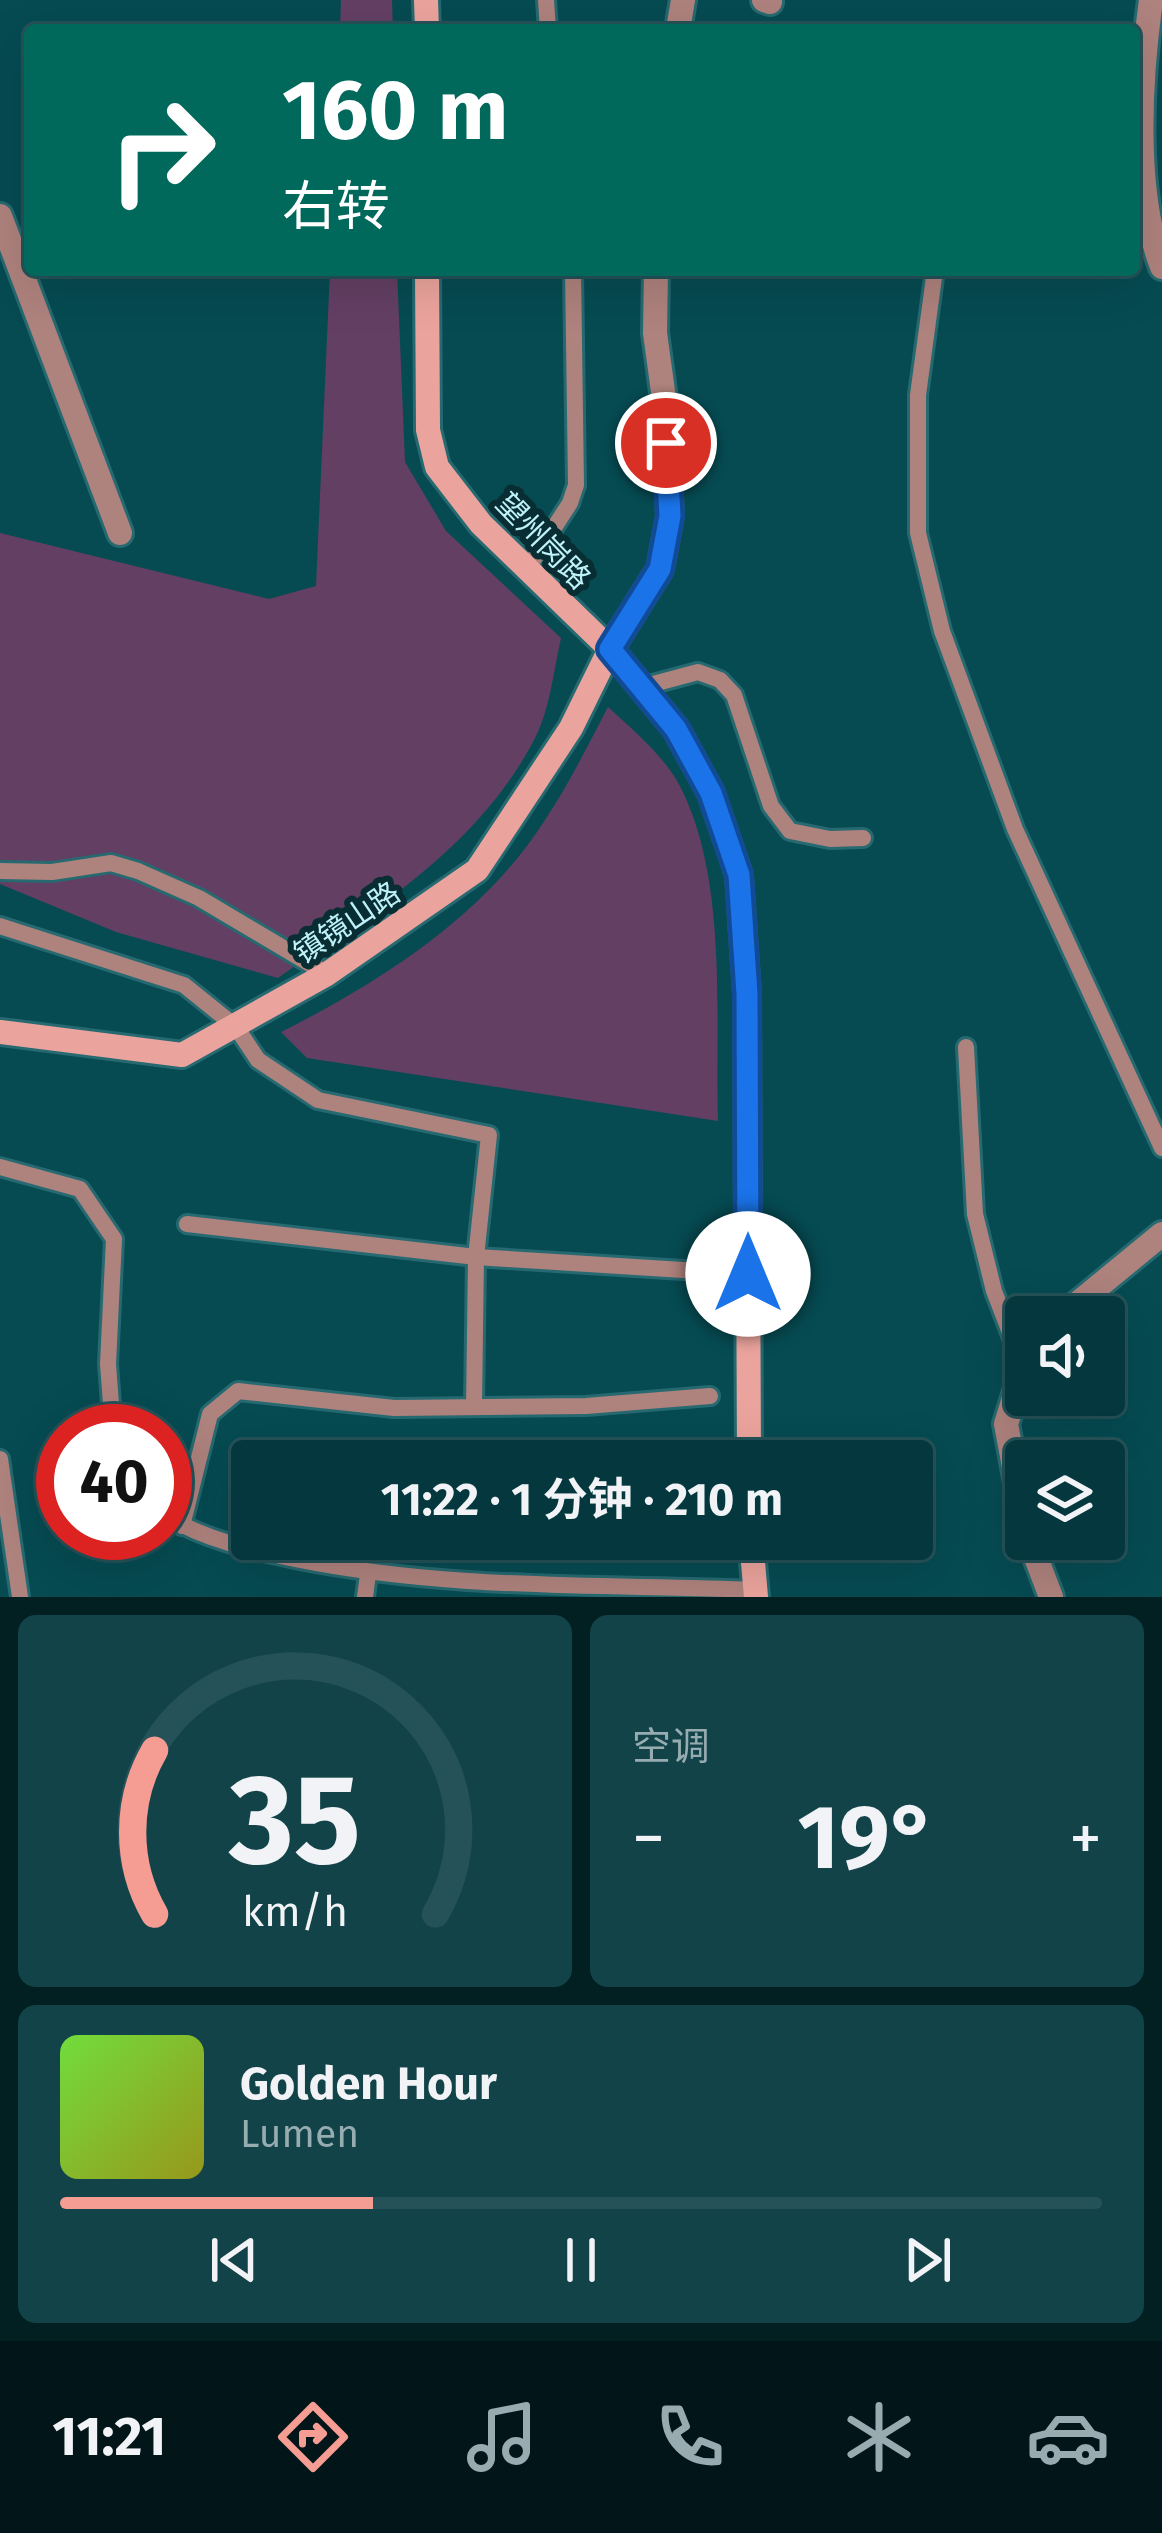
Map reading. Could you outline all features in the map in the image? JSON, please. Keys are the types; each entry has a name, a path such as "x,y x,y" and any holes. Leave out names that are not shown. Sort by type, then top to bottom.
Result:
{"street":[{"path":"1140,44 1151,0"},
{"path":"1140,56 1162,267"},
{"path":"0,216 120,533"},
{"name":"望州岗路","path":"427,276 428,430 437,467 526,571 610,649 676,729 711,793 739,875 747,994 749,1440"},
{"path":"610,649 660,569 670,516 665,406 655,333 656,276"},
{"name":"镇镜山路","path":"0,1032 182,1055 327,974 478,870 571,728 610,649"},
{"path":"1087,1296 1162,1234"},
{"path":"753,1560 755,1593"},
{"path":"1037,1560 1051,1597"}],"lane":[{"path":"526,571 570,502 576,484 573,276"},
{"path":"934,276 918,395 918,533 942,631 1015,829 1162,1148"},
{"path":"642,687 698,672 720,680 734,695 771,806 790,831 830,839 863,838"},
{"path":"0,872 52,872 111,863 138,871 199,898 327,974"},
{"path":"0,926 184,986 236,1028 258,1060 318,1100 489,1136 476,1257 474,1407"},
{"path":"966,1047 975,1214 1005,1317"},
{"path":"0,1168 80,1189 114,1238 108,1364 111,1404"},
{"path":"188,1224 476,1257 715,1272"},
{"path":"192,1486 210,1414 238,1391 394,1408 586,1406 710,1396"},
{"path":"0,1459 7,1558 20,1597"},
{"path":"192,1529 263,1552 368,1574 490,1586 755,1593"},
{"path":"365,1597 368,1574"}],"shaded area":[{"path":"341,0 392,0 393,24 340,24"},
{"path":"330,276 397,276 405,462 446,531 561,638 541,725 513,775 486,811 423,872 278,978 116,932 0,884 0,533 269,599 316,586"},
{"path":"608,707 667,766 697,827 713,909 718,1121 307,1058 281,1032 392,968 492,887 545,820"}],"route":[{"path":"666,443 670,516 660,569 610,649 676,729 711,793 739,875 747,994 748,1274"}]}
